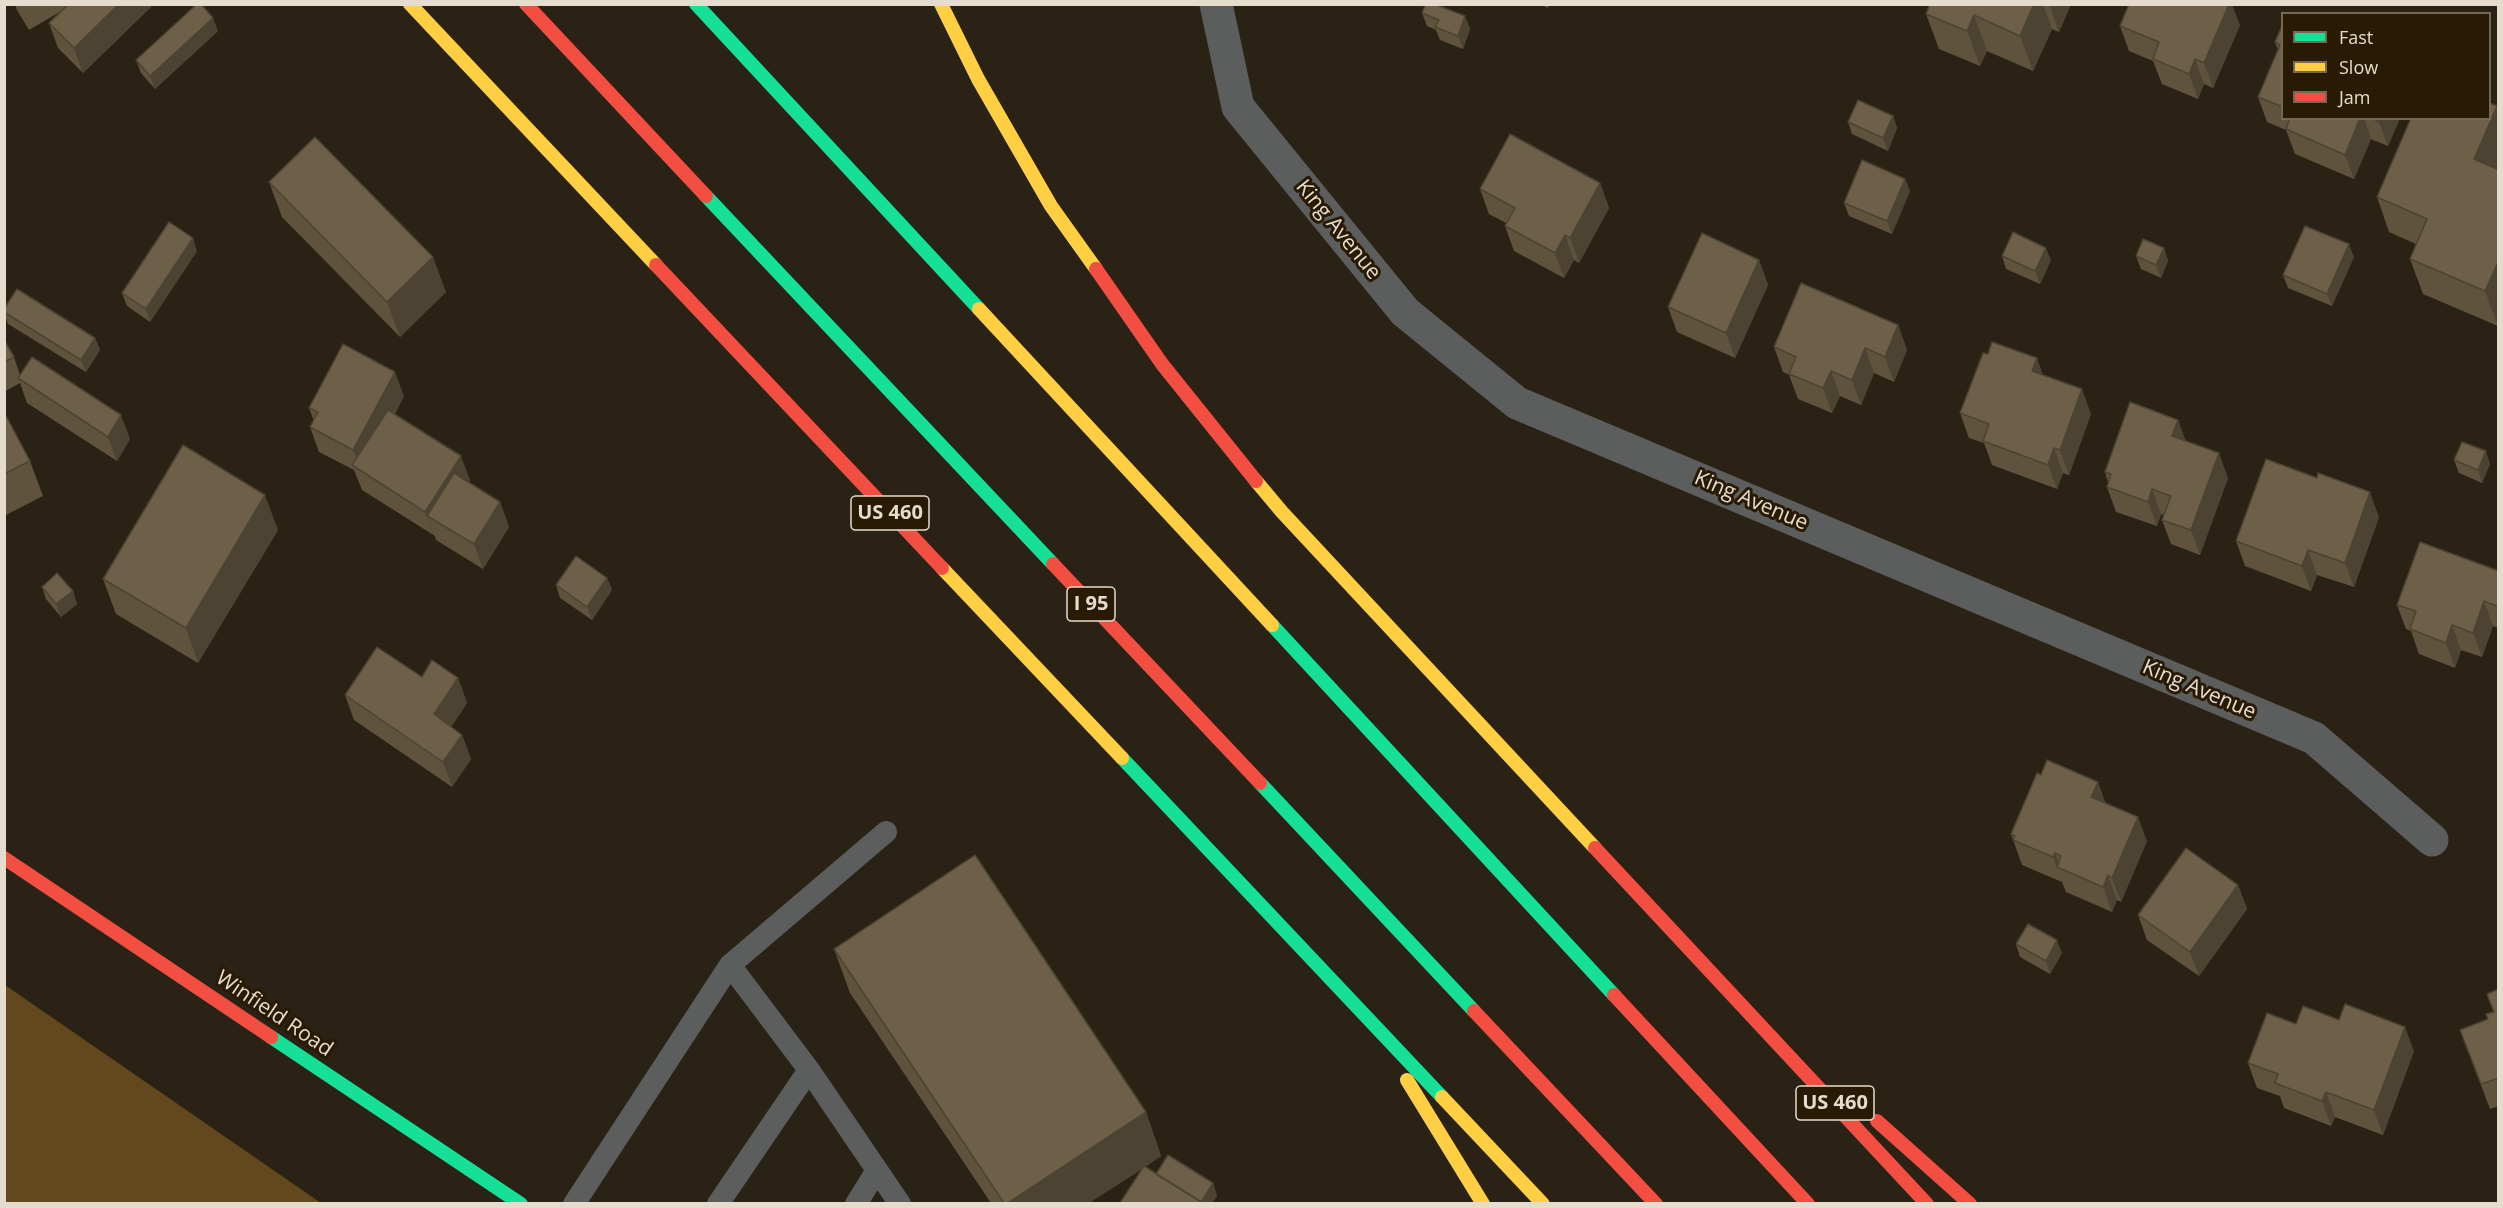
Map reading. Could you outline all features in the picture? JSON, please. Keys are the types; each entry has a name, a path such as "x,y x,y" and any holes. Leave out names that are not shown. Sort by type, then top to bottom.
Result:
{"main road":[{"name":"US 460","path":"410,4 1543,1203"},
{"name":"I 95","path":"526,4 1656,1203"},
{"path":"696,4 1808,1203"},
{"name":"US 460","path":"941,4 978,79 1051,206 1170,374 1282,512 1927,1203"},
{"name":"Winfield Road","path":"4,858 521,1203"},
{"path":"1742,1003 1839,1088"},
{"path":"1371,1022 1483,1203"},
{"path":"1865,1111 1970,1203"}],"street":[{"name":"King Avenue","path":"1216,4 1238,106 1405,312 1517,403 2314,738 2432,840"}],"lane":[{"path":"574,1203 730,965 886,832"},
{"path":"730,965 809,1070 900,1203"},
{"path":"718,1203 809,1070"},
{"path":"856,1203 877,1170"}],"shaded area":[{"path":"5,985 321,1203 5,1203"}],"building":[{"path":"69,4 119,4 74,48 49,23"},
{"path":"197,4 201,4 213,18 150,76 136,60"},
{"path":"1426,4 1434,4 1465,16 1458,36 1435,27 1439,20 1422,13"},
{"path":"1930,4 2034,4 2020,36 1974,15 1967,31 1926,14"},
{"path":"2129,4 2229,4 2204,63 2195,59 2189,74 2153,59 2159,42 2120,26"},
{"path":"2281,28 2281,106 2258,97 2280,45 2275,42"},
{"path":"1858,100 1893,116 1883,138 1848,122"},
{"path":"2491,103 2497,106 2491,120"},
{"path":"2289,120 2359,120 2345,155 2286,129"},
{"path":"2410,120 2491,120 2474,159 2499,170 2499,260 2485,291 2410,259 2427,219 2377,197"},
{"path":"1510,134 1600,183 1570,238 1565,235 1555,253 1505,226 1515,208 1480,189"},
{"path":"315,137 433,257 387,302 269,182"},
{"path":"1862,160 1905,179 1887,221 1844,203"},
{"path":"169,222 193,238 146,309 122,293"},
{"path":"2305,226 2349,244 2327,294 2283,275"},
{"path":"2013,232 2046,248 2035,271 2002,256"},
{"path":"1702,233 1759,260 1726,333 1668,307"},
{"path":"2143,239 2164,248 2156,265 2136,256"},
{"path":"1801,283 1898,325 1885,357 1865,348 1852,380 1831,371 1823,388 1789,374 1796,357 1774,347"},
{"path":"17,289 95,338 81,360 4,312"},
{"path":"4,340 14,357 4,362"},
{"path":"1992,342 2037,358 2032,371 2082,389 2060,450 2054,448 2048,465 1983,441 1989,424 1960,413 1983,353 1988,354"},
{"path":"343,344 395,372 353,450 310,427 318,412 309,408"},
{"path":"32,357 121,415 108,437 18,378"},
{"path":"2130,402 2178,420 2172,436 2219,453 2191,530 2162,520 2171,496 2152,489 2148,502 2107,487 2111,474 2105,472"},
{"path":"388,410 461,456 425,512 352,465"},
{"path":"4,412 30,461 4,474"},
{"path":"2462,442 2486,451 2478,470 2454,460"},
{"path":"183,445 265,495 186,628 103,579"},
{"path":"2266,459 2317,478 2318,473 2370,492 2345,563 2308,550 2302,566 2236,541"},
{"path":"454,473 500,502 474,544 427,516"},
{"path":"2420,542 2499,571 2499,607 2484,601 2473,633 2452,625 2446,643 2410,629 2416,611 2397,605"},
{"path":"576,556 607,578 587,607 556,585"},
{"path":"57,573 73,591 56,604 42,587"},
{"path":"377,647 422,677 432,660 458,678 434,714 462,735 443,762 345,695"},
{"path":"2047,760 2098,782 2091,797 2138,817 2112,878 2108,875 2103,887 2057,867 2061,856 2055,853 2053,857 2013,840 2015,836 2011,834 2037,773 2041,775"},
{"path":"2186,848 2238,885 2190,952 2138,915"},
{"path":"975,855 1146,1112 1008,1203 1004,1203 834,949"},
{"path":"2028,924 2057,940 2046,961 2016,944"},
{"path":"2499,989 2499,1078 2481,1084 2460,1030 2488,1019 2486,1014 2494,1012 2487,994"},
{"path":"2345,1004 2405,1027 2374,1110 2326,1092 2322,1101 2275,1083 2278,1074 2248,1063 2267,1013 2296,1024 2303,1006 2339,1020"},
{"path":"1168,1155 1213,1183 1201,1202 1156,1174"},
{"path":"1144,1166 1203,1203 1120,1203"}],"traffic: fast":[{"path":"696,4 979,309"},
{"path":"706,196 1053,564"},
{"path":"1272,625 1614,995"},
{"path":"1122,758 1442,1097"},
{"path":"1260,783 1474,1011"},
{"path":"271,1037 521,1204"}],"traffic: slow":[{"path":"410,4 656,265"},
{"path":"941,4 978,79 1051,206 1096,269"},
{"path":"979,309 1272,625"},
{"path":"1256,481 1282,512 1595,848"},
{"path":"942,568 1122,758"},
{"path":"1407,1080 1483,1204"},
{"path":"1442,1097 1543,1204"}],"traffic: jam":[{"path":"526,4 706,196"},
{"path":"656,265 942,568"},
{"path":"1096,269 1162,364 1256,481"},
{"path":"1053,564 1260,783"},
{"path":"1595,848 1927,1204"},
{"path":"4,858 271,1037"},
{"path":"1614,995 1808,1204"},
{"path":"1474,1011 1656,1204"},
{"path":"1877,1121 1970,1204"}]}
